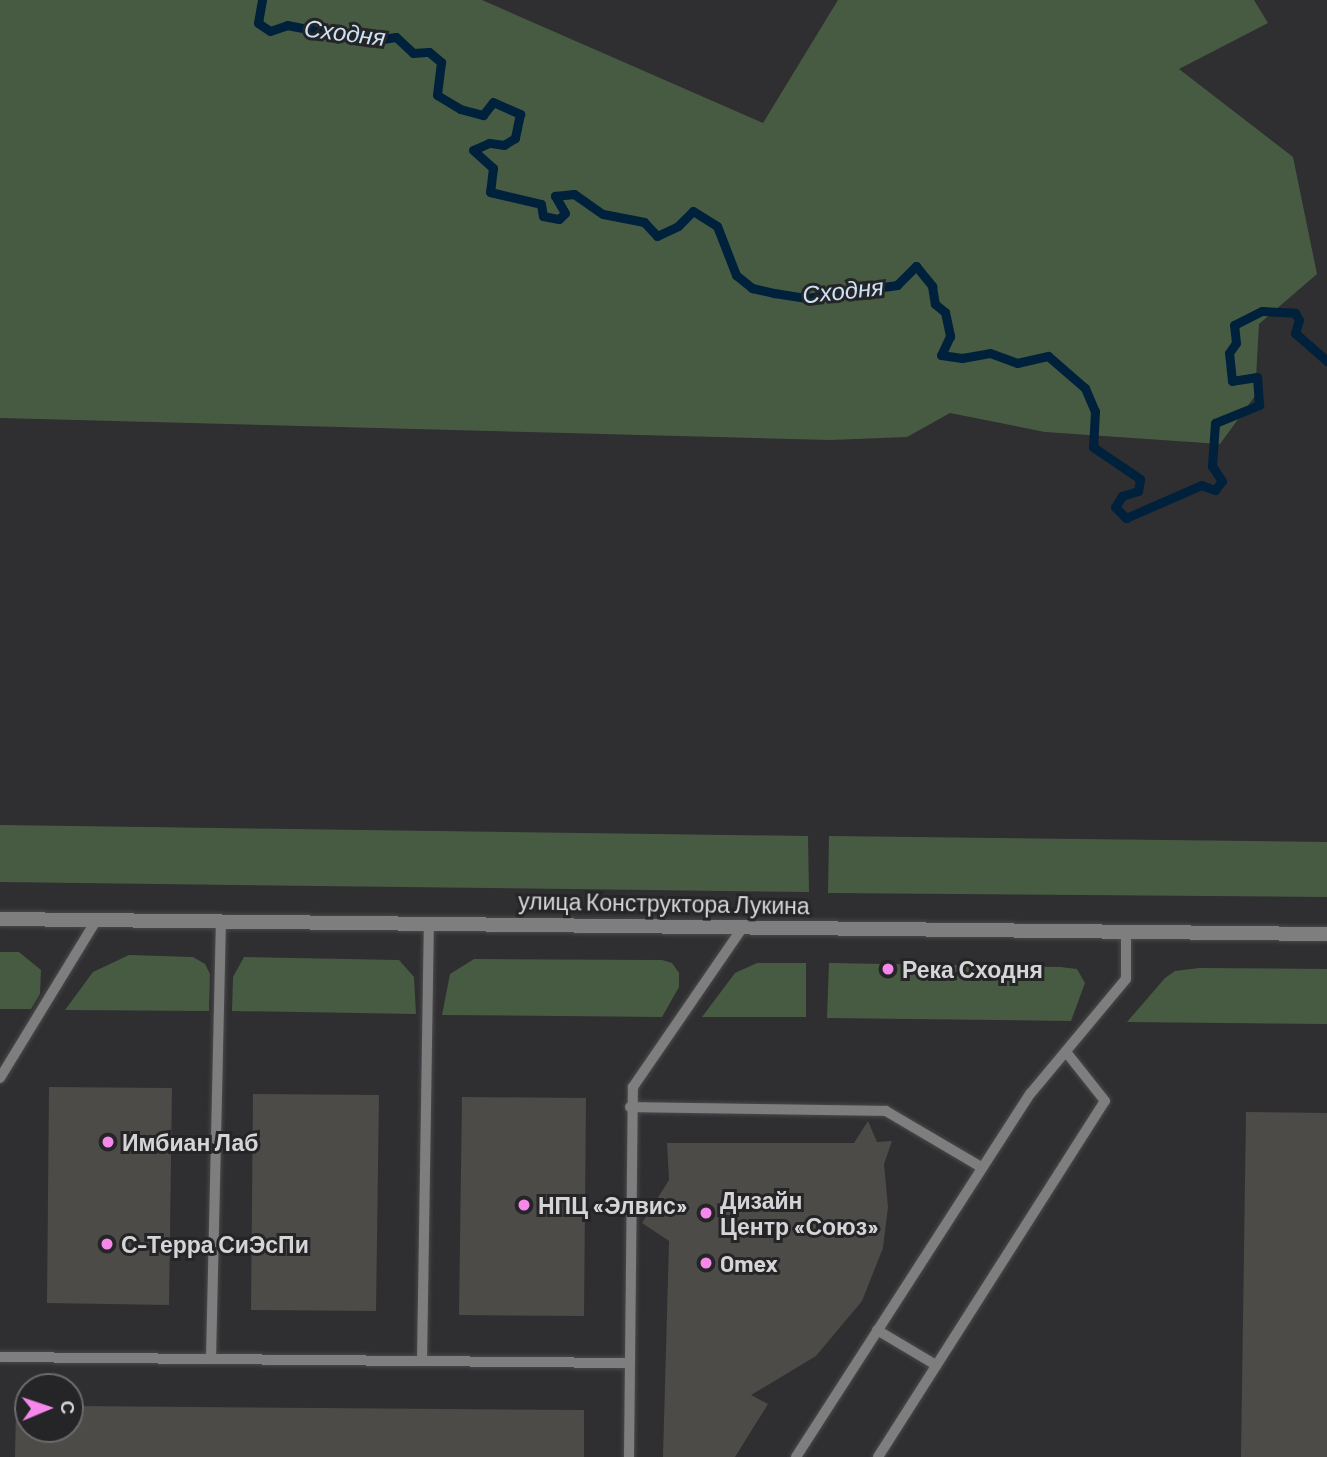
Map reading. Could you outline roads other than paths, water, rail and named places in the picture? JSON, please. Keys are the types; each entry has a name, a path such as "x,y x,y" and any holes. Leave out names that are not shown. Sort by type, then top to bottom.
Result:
{"street":[{"name":"улица Конструктора Лукина","path":"0,919 1327,934"}],"lane":[{"path":"0,1078 96,921"},
{"path":"211,1359 221,921"},
{"path":"422,1361 429,923"},
{"path":"629,1457 630,1107 633,1087 743,927"},
{"path":"796,1457 1031,1093 1126,979 1126,932"},
{"path":"878,1457 1105,1101 1066,1052"},
{"path":"630,1107 886,1111 981,1167"},
{"path":"877,1330 936,1365"},
{"path":"0,1357 629,1363"}],"waterway":[{"name":"Сходня","path":"262,0 258,23 270,31 287,25 370,41 396,37 413,53 429,52 441,62 437,95 460,109 483,115 493,102 520,114 515,138 504,145 489,143 473,150 493,168 490,192 541,204 543,216 559,219 565,213 555,196 574,194 603,214 644,222 657,236 678,226 693,211 717,226 736,275 752,288 807,298 897,285 916,266 932,286 935,304 945,312 950,336 941,355 962,358 990,353 1017,363 1048,356 1085,388 1095,411 1093,447 1140,479 1138,491 1122,496 1115,507 1126,518 1201,485 1215,490 1222,481 1212,466 1215,423 1259,405 1257,377 1232,381 1229,353 1236,343 1234,325 1262,311 1295,313 1299,320 1295,333 1327,361"}],"place":[{"name":"Река Сходня","path":"888,969"},
{"name":"Имбиан Лаб","path":"108,1142"},
{"name":"НПЦ «Элвис»","path":"524,1205"},
{"name":"Дизайн Центр «Союз»","path":"706,1213"},
{"name":"С-Терра СиЭсПи","path":"107,1244"},
{"name":"Omex","path":"706,1263"}]}
